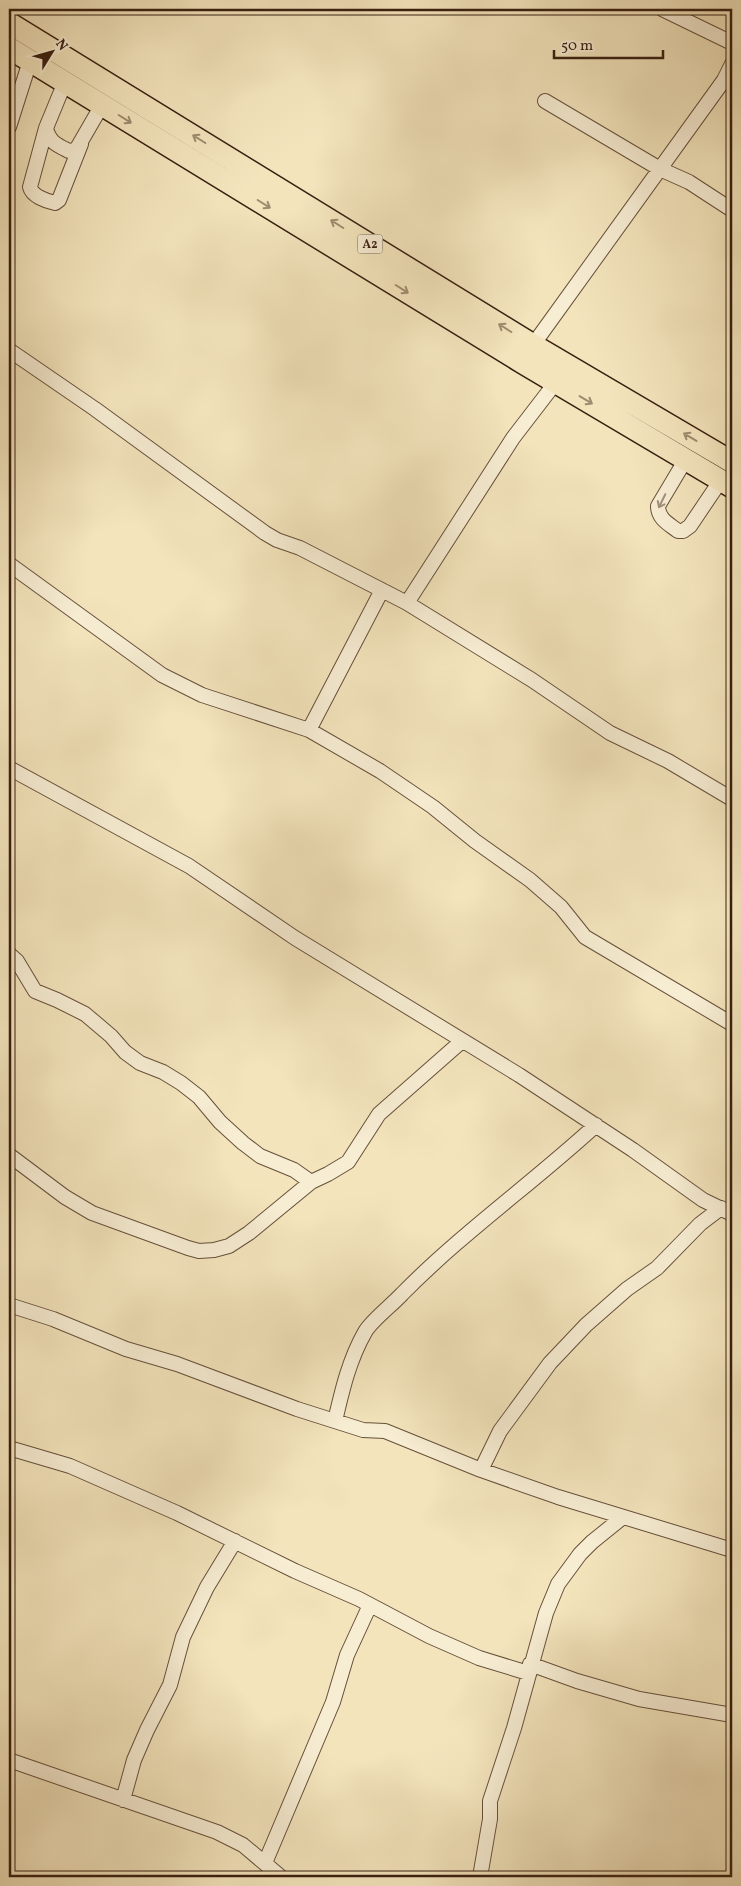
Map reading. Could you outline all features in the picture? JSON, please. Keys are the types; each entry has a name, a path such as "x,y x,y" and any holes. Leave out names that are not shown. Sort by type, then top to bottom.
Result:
{"highway":[{"name":"A2","path":"9,23 534,345 732,462"},
{"name":"A2","path":"9,48 523,363 726,483"}],"street":[{"path":"662,9 732,43"},
{"path":"9,127 30,61"},
{"path":"534,345 724,80 732,64"},
{"path":"65,82 46,128 30,187 30,191 35,195 50,202 55,203 59,200 81,144 102,105"},
{"path":"544,101 660,169 689,182 732,210"},
{"path":"46,128 47,135 54,144 69,151 76,150 81,144"},
{"path":"9,350 95,409 277,540 300,548 407,603 532,680 610,733 668,761 732,799"},
{"path":"407,603 513,438 556,382"},
{"path":"686,459 658,506 661,518 678,531 683,531 690,526 726,483"},
{"path":"9,564 162,675 202,695 309,730 380,771 433,807 475,841 530,880 561,907 585,936 732,1024"},
{"path":"309,730 382,590"},
{"path":"9,768 189,866 295,938 519,1075 703,1200 727,1211"},
{"path":"9,954 17,961 35,991 85,1014 111,1036 125,1052 140,1063 163,1072 199,1097 220,1122 260,1156 294,1170 311,1182"},
{"path":"9,1155 65,1197 92,1213 199,1251 214,1250 229,1246 250,1233 311,1182 348,1162 379,1114 462,1041"},
{"path":"334,1422 346,1375 366,1331 430,1266 489,1214 552,1165 596,1126"},
{"path":"481,1470 500,1431 550,1362 586,1325 627,1289 657,1268 700,1224 727,1211"},
{"path":"9,1306 53,1319 126,1348 177,1364 334,1422 363,1430 385,1432 481,1470 558,1497 732,1550"},
{"path":"9,1448 70,1466 177,1513 370,1605 429,1636 479,1658 576,1681 639,1699 732,1715"},
{"path":"480,1877 490,1819 490,1801 514,1728 546,1613 558,1584 580,1554 623,1517"},
{"path":"123,1800 134,1760 146,1730 170,1685 184,1637 207,1586 235,1540"},
{"path":"265,1863 333,1702 347,1655 370,1605"},
{"path":"9,1760 217,1832 244,1845 280,1877"}]}
